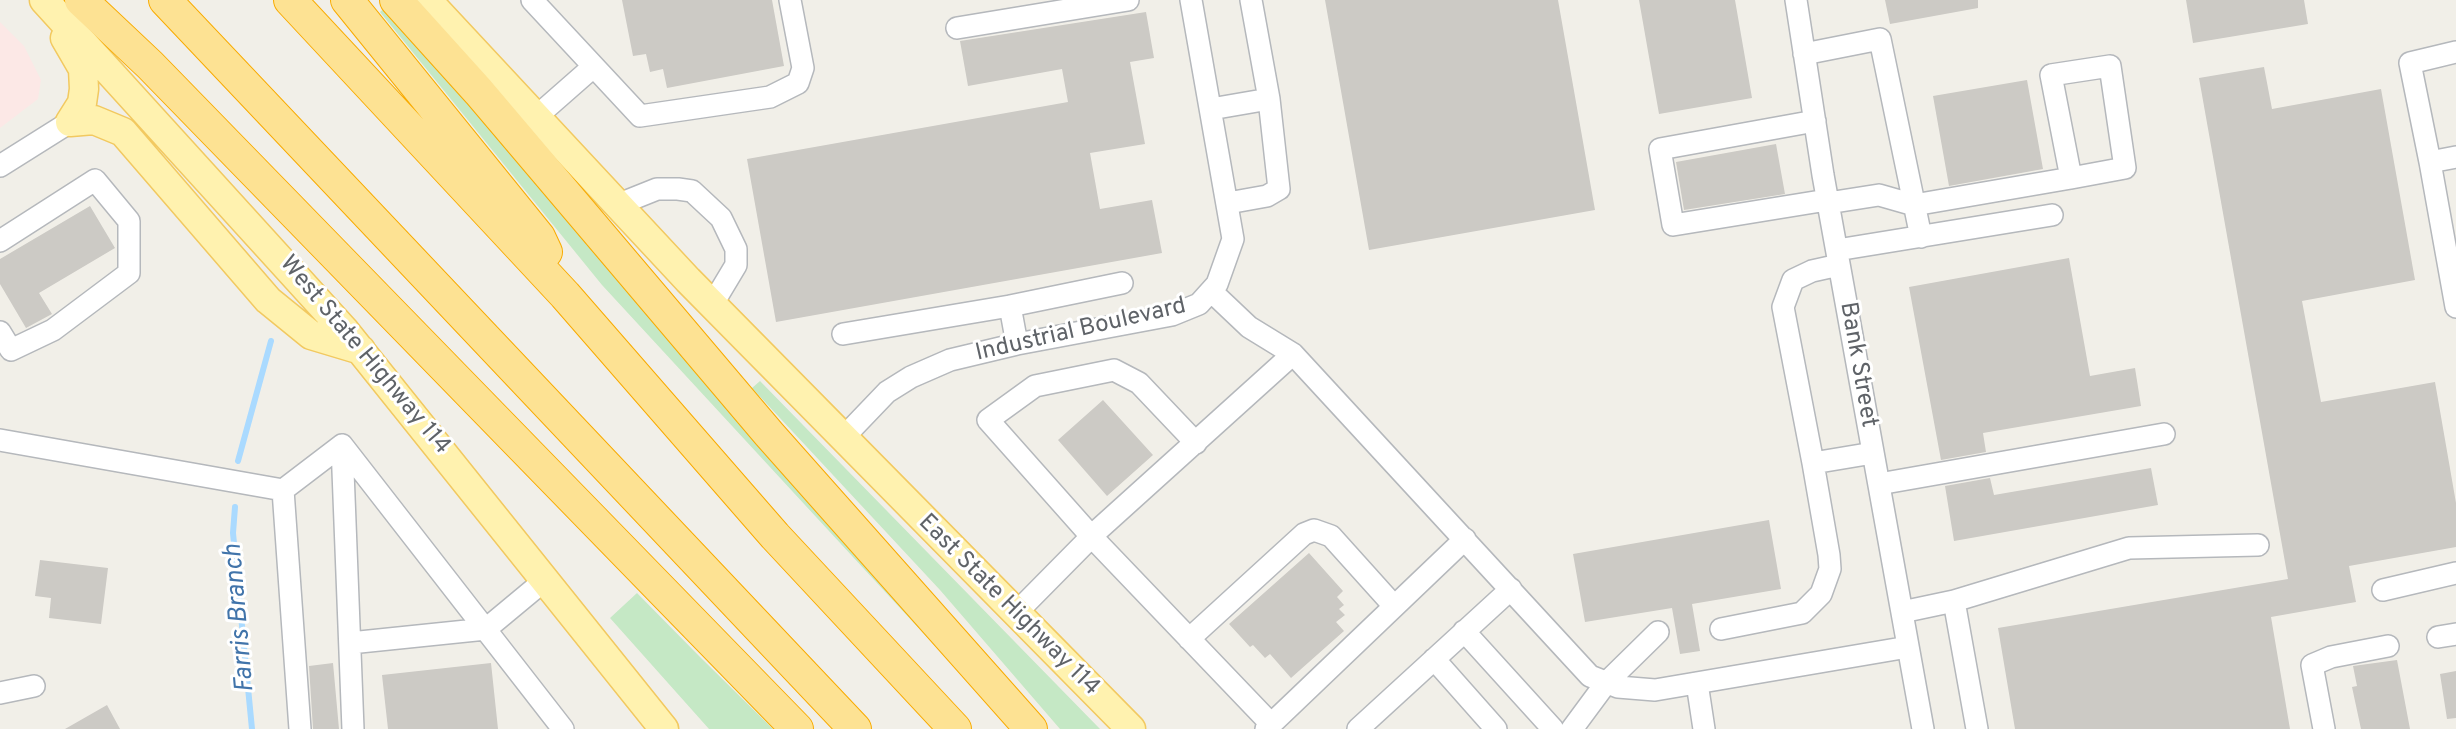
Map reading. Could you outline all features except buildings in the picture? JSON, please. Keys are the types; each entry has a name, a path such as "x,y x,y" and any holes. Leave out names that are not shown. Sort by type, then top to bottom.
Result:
{"highway":[{"path":"82,0 150,65 797,729"},
{"path":"166,0 855,729"},
{"path":"290,0 565,295 775,536 955,729"},
{"path":"347,0 539,237 565,295"},
{"path":"396,0 479,92 769,434 1031,729"}],"main road":[{"path":"44,0 83,69 82,103 70,122"},
{"name":"West State Highway 114","path":"44,0 276,251 361,350 664,729"},
{"path":"427,0 617,205 842,439"},
{"path":"70,122 94,120 123,132 268,300 312,335 348,349 361,350"},
{"name":"East State Highway 114","path":"842,439 1131,729"}],"street":[{"path":"532,0 640,116 770,97 798,83 803,68 790,0"},
{"path":"957,28 1128,0"},
{"name":"Industrial Boulevard","path":"842,439 887,392 911,377 950,360 1017,344 1172,315 1199,304 1211,291 1227,262 1233,239 1191,0"},
{"path":"1228,203 1267,196 1279,189 1269,99 1251,0"},
{"name":"Bank Street","path":"1796,0 1828,201 1923,729"},
{"path":"1804,54 1880,39 1921,237"},
{"path":"2456,52 2410,62 2456,307"},
{"path":"1815,121 1660,149 1673,225 1879,195 1914,205 2071,178 2125,168 2110,66 2051,75 2071,178"},
{"path":"536,117 593,67"},
{"path":"1211,109 1269,99"},
{"path":"0,166 70,122"},
{"path":"2430,162 2456,157"},
{"path":"0,241 96,180 129,221 129,273 54,330 11,350 0,332"},
{"path":"617,205 657,189 678,189 692,191 721,218 736,249 736,265 712,305"},
{"path":"1721,629 1802,613 1821,594 1830,569 1783,307 1793,280 1838,258 1921,237 2052,215"},
{"path":"843,334 1010,306 1122,283"},
{"path":"1211,291 1249,327 1293,354 1590,676 1618,687 1655,690 1908,647"},
{"path":"1010,306 1017,344"},
{"path":"1016,613 1091,536 1293,354"},
{"path":"1195,443 1139,383 1114,370 1035,386 988,420 1091,536 1268,726 1465,539"},
{"path":"1879,484 2164,434"},
{"path":"0,440 283,490 342,444"},
{"path":"342,444 559,726"},
{"path":"342,444 353,729"},
{"path":"1813,463 1873,453"},
{"path":"283,490 300,729"},
{"path":"1189,639 1304,534 1314,530 1331,536 1394,606"},
{"path":"1902,612 1954,601 2129,548 2258,545"},
{"path":"2383,590 2456,573"},
{"path":"349,643 485,629 545,580"},
{"path":"1358,729 1511,589"},
{"path":"1954,601 1977,729"},
{"path":"1464,631 1553,729"},
{"path":"1572,729 1606,683 1658,632"},
{"path":"2324,729 2312,665 2331,657 2389,646"},
{"path":"1434,659 1496,729"},
{"path":"1697,683 1704,729"},
{"path":"0,694 34,687"}],"shaded area":[{"path":"0,22 24,46 41,80 38,99 0,128"}],"green space":[{"path":"389,4 972,686 602,285 380,12"},
{"path":"760,381 1100,729 1060,729 940,590 752,388"},
{"path":"637,593 773,729 709,729 610,618"}],"waterway":[{"name":"Farris Branch","path":"238,461 271,341"},
{"name":"Farris Branch","path":"235,507 233,533 252,729"}]}
